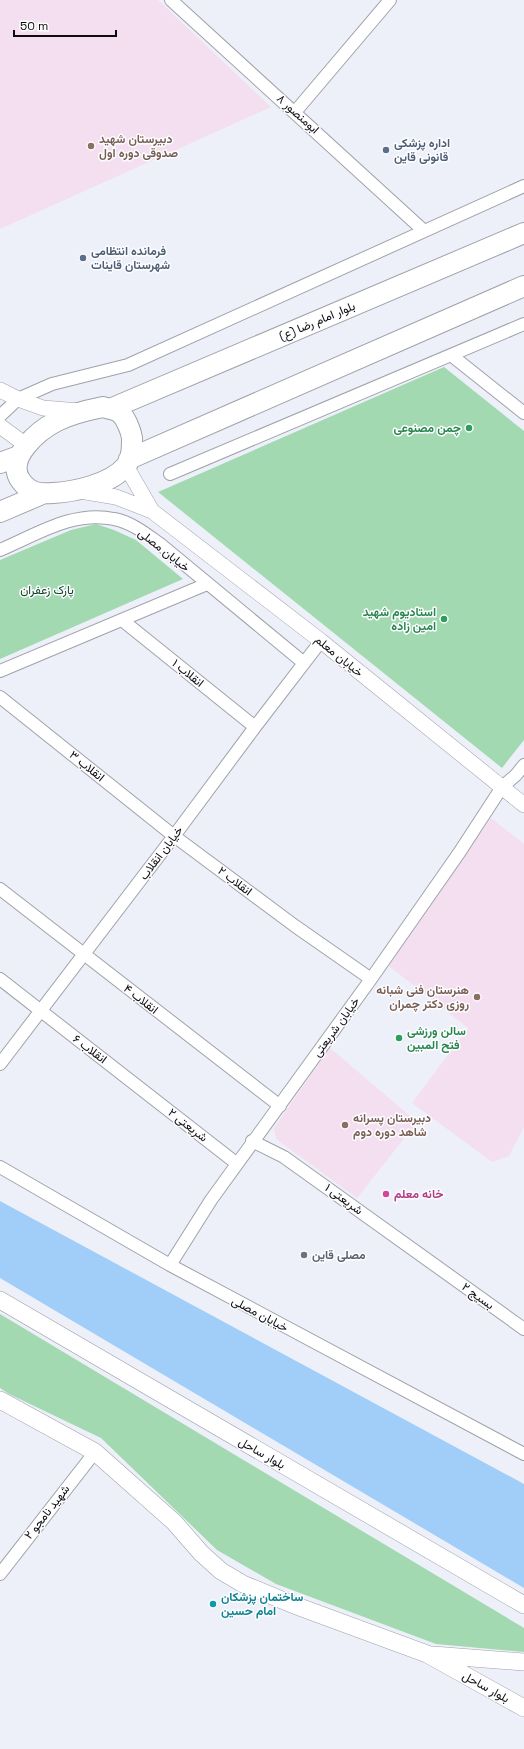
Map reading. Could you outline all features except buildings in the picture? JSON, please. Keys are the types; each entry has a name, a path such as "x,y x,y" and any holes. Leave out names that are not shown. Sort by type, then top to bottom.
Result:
{"main road":[{"name":"بلوار امام رضا (ع)","path":"110,410 524,233"},
{"path":"22,451 16,468 20,480 28,490 42,494 62,493 76,490 106,480 128,462 524,286"},
{"path":"0,463 22,451 34,437 56,421 82,412 103,407 120,413 131,431 133,451 128,462"},
{"path":"0,512 42,494"},
{"name":"بلوار ساحل","path":"0,1300 524,1605"},
{"name":"بلوار ساحل","path":"0,1400 94,1452 174,1522 201,1553 220,1571 244,1584 294,1605 427,1654 524,1708"},
{"name":"بلوار ساحل","path":"427,1654 524,1662"}],"street":[{"name":"ابومنصور ۸","path":"171,0 423,230"},
{"path":"295,112 390,0"},
{"path":"0,416 18,399 52,384 128,365 423,230 524,186"},
{"path":"170,474 524,324"},
{"path":"451,355 524,413"},
{"path":"0,390 18,399 43,408 82,412"},
{"path":"0,426 22,451"},
{"path":"128,462 152,511"},
{"path":"76,490 116,496 152,511"},
{"name":"خیابان معلم","path":"152,511 321,642 524,805"},
{"name":"خیابان مصلی","path":"0,550 70,520 90,516 115,519 140,530 160,544 304,663"},
{"path":"0,671 207,584"},
{"name":"انقلاب ۱","path":"122,620 254,727"},
{"name":"خیابان انقلاب","path":"0,1064 174,836 254,727 321,642"},
{"name":"انقلاب ۳","path":"0,697 174,836"},
{"name":"خیابان شریعتی","path":"170,1265 211,1200 236,1164 280,1106 371,979 502,787 516,775 524,765"},
{"name":"انقلاب ۲","path":"174,836 295,926 371,979"},
{"name":"انقلاب ۴","path":"0,889 198,1044 280,1106"},
{"name":"انقلاب ۶","path":"0,979 140,1087"},
{"name":"شریعتی ۲","path":"140,1087 236,1164"},
{"name":"شریعتی ۱","path":"252,1141 284,1157 432,1262"},
{"name":"خیابان مصلی","path":"0,1167 170,1265 524,1454"},
{"name":"بسیج ۲","path":"432,1262 524,1329"},
{"name":"شهید نامجو ۲","path":"0,1574 94,1452"}],"shaded area":[{"name":"دبیرستان شهید صدوقی دوره اول","path":"0,0 158,0 271,107 0,229"},
{"name":"هنرستان فنی شبانه روزی دکتر چمران","path":"491,818 524,844 524,1127 509,1156 492,1162 412,1103 468,1028 389,966"},
{"name":"دبیرستان پسرانه شاهد دوره دوم","path":"330,1048 417,1122 357,1198 276,1139 274,1128"}],"green space":[{"path":"444,367 524,431 524,740 502,768 158,492"},
{"name":"پارک زعفران","path":"96,524 136,540 183,579 0,659 0,560 71,530"},
{"path":"0,1314 524,1628 524,1652 436,1644 276,1584 217,1550 101,1438 9,1394 0,1388"}],"water":[{"path":"0,1201 524,1484 524,1588 0,1278"}],"place":[{"name":"دبیرستان شهید صدوقی دوره اول","path":"91,146"},
{"name":"اداره پزشکی قانونی قاین","path":"386,150"},
{"name":"فرمانده انتظامی شهرستان قاینات","path":"83,258"},
{"name":"چمن مصنوعی","path":"469,428"},
{"name":"استادیوم شهید امین زاده","path":"444,619"},
{"name":"هنرستان فنی شبانه روزی دکتر چمران","path":"477,997"},
{"name":"سالن ورزشی فتح المبین","path":"399,1038"},
{"name":"دبیرستان پسرانه شاهد دوره دوم","path":"345,1125"},
{"name":"خانه معلم","path":"386,1194"},
{"name":"مصلی قاین","path":"304,1255"},
{"name":"ساختمان پزشکان امام حسین","path":"213,1604"}]}
